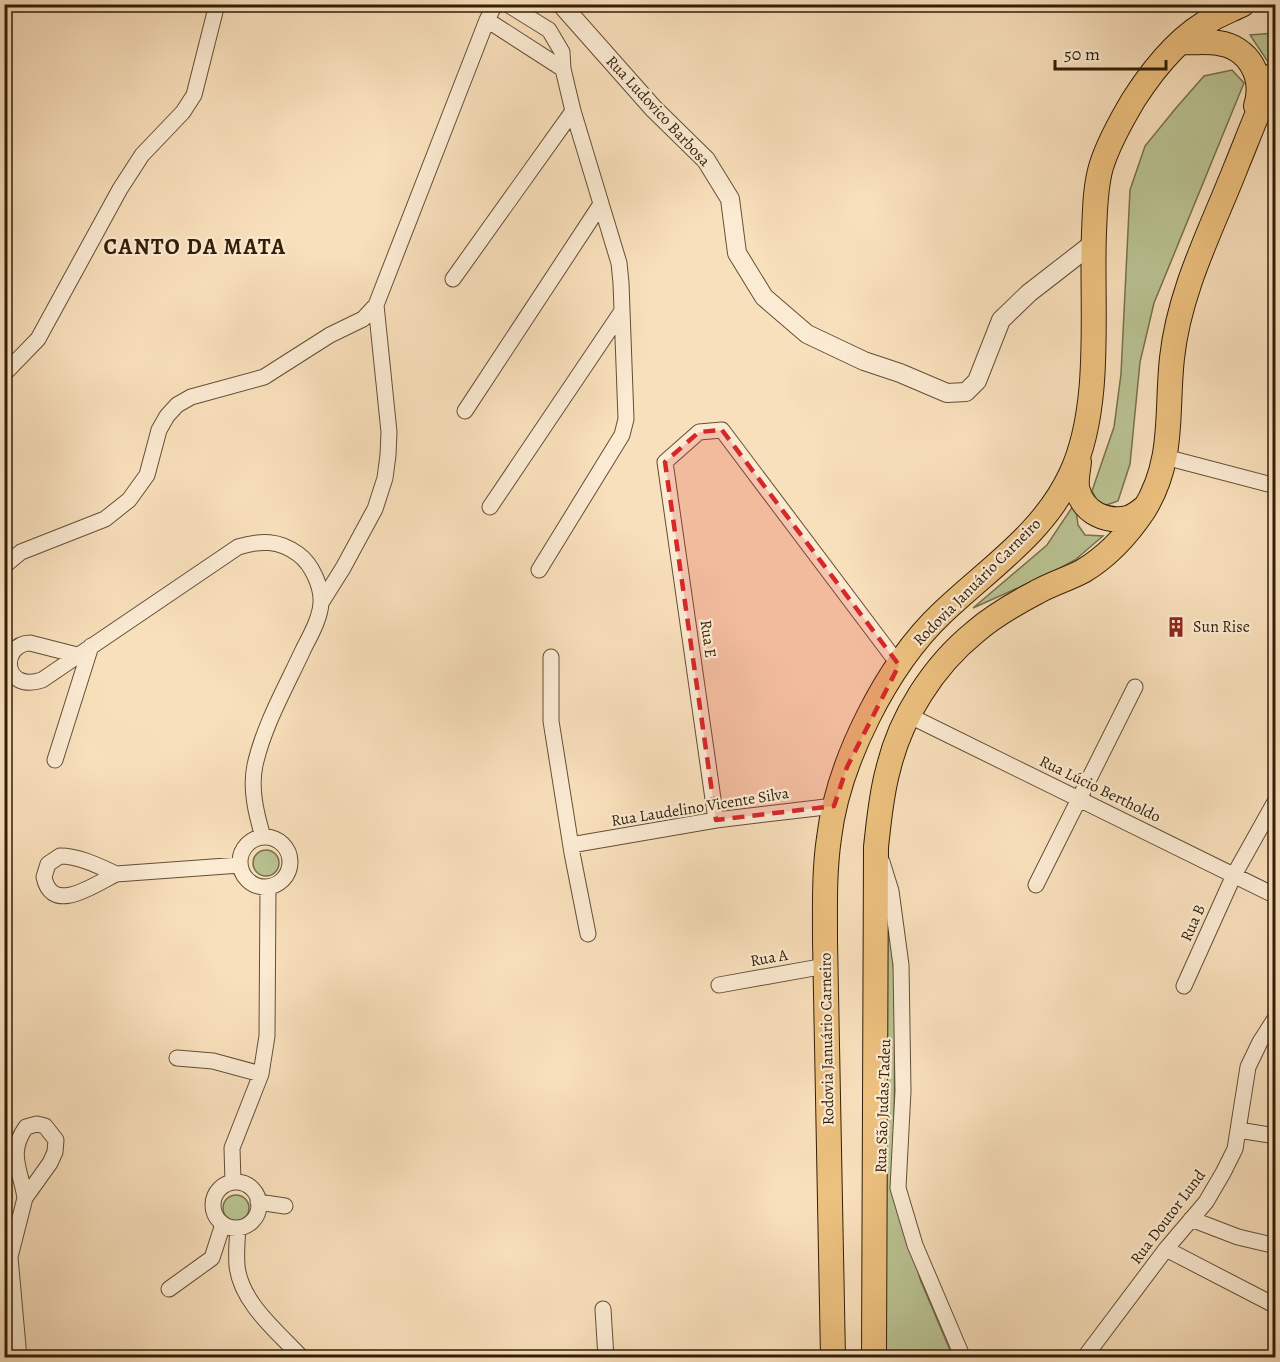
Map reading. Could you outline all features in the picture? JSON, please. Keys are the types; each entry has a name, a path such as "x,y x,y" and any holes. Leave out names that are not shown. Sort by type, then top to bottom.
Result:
{"highway":[{"name":"Rodovia Januário Carneiro","path":"833,1358 825,966 826,875 834,806 863,729 898,665 921,634 943,611 1029,535 1061,495 1080,454 1087,425 1094,332 1095,201 1101,166 1123,117 1150,74 1180,42 1211,19 1243,4"},
{"path":"1180,42 1217,42 1232,46 1255,68 1259,95 1251,129"},
{"name":"Rodovia Januário Carneiro","path":"874,1358 876,847 888,769 908,716 925,686 951,655 975,631 1037,592 1082,571 1105,555 1127,532 1145,508 1165,457 1170,412 1172,357 1182,311 1194,271 1275,73"},
{"path":"1080,454 1077,490 1085,506 1098,516 1114,520 1131,517 1145,508"}],"street":[{"path":"4,374 38,339 120,189 142,155 183,112 194,95 217,4"},
{"path":"4,566 21,552 105,519 129,500 147,475 159,430 166,416 177,405 191,397 264,377 330,334 363,319 376,305 495,4"},
{"path":"507,4 549,30 562,52 563,69 573,111 619,263 622,310 626,419 622,435 539,570"},
{"name":"Rua Ludovico Barbosa","path":"561,4 653,108 706,160 730,200 737,253 764,297 807,334 864,361 947,393 966,392 976,381 1001,320 1029,293 1087,248 1094,246"},
{"path":"487,20 563,69"},
{"path":"453,279 573,111"},
{"path":"465,411 601,204"},
{"path":"262,837 252,787 255,765 265,734 315,626 321,603 375,509 385,478 389,432 376,305"},
{"path":"490,507 622,310"},
{"name":"Rua E","path":"716,820 665,462 699,432 723,430 898,665"},
{"path":"1165,457 1275,486"},
{"path":"77,655 238,547 254,542 272,542 288,547 302,557 312,571 321,603"},
{"path":"54,760 91,645"},
{"path":"551,657 551,721 588,934"},
{"path":"1036,885 1135,687"},
{"name":"Rua Lúcio Bertholdo","path":"908,716 1275,896"},
{"name":"Rua B","path":"1184,986 1234,875 1275,800"},
{"name":"Rua Laudelino Vicente Silva","path":"571,845 716,820 834,806"},
{"path":"262,837 274,838 283,844 290,859 287,876 279,884 268,888 257,886 247,880 240,865 244,849 252,841 262,837"},
{"name":"Rua São Judas Tadeu","path":"876,847 885,867 891,891 901,965 903,1091 898,1188 915,1245 963,1358"},
{"path":"116,874 240,865"},
{"path":"233,1182 232,1148 261,1074 267,1036 268,888"},
{"name":"Rua A","path":"719,985 825,966"},
{"name":"Rua Doutor Lund","path":"1084,1358 1166,1249 1206,1202 1223,1173 1235,1149 1248,1067 1275,1017"},
{"path":"177,1058 213,1061 261,1074"},
{"path":"1238,1130 1275,1136"},
{"path":"230,1226 247,1224 255,1217 258,1202 252,1188 243,1183 233,1182 220,1188 214,1197 214,1212 230,1226 240,1280 246,1292 266,1319 302,1358"},
{"path":"19,1358 10,1257 25,1198"},
{"path":"258,1202 285,1206"},
{"path":"1191,1219 1238,1237 1275,1246"},
{"path":"169,1289 212,1258 230,1226"},
{"path":"1166,1249 1275,1306"},
{"path":"603,1309 606,1358"}],"highlighted area":[{"path":"722,430 899,665 847,767 834,806 716,820 665,462 699,432"}],"green space":[{"path":"1275,33 1275,52 1270,65 1250,35"},
{"path":"1232,70 1244,83 1154,303 1140,362 1130,464 1118,501 1101,507 1092,491 1114,427 1121,374 1130,190 1145,146 1176,108 1204,76"},
{"path":"1075,503 1078,525 1085,535 1103,536 1075,560 973,608 1047,545"},
{"path":"266,850 275,854 279,863 275,872 266,876 257,872 253,863 257,854"},
{"path":"886,894 895,982 894,1162 920,1279 953,1357 878,1358"},
{"path":"236,1195 245,1199 249,1208 245,1217 236,1221 227,1217 223,1208 227,1199"}],"place":[{"name":"Sun Rise","path":"1176,627"}],"district":[{"name":"CANTO DA MATA","path":"195,247"}]}
